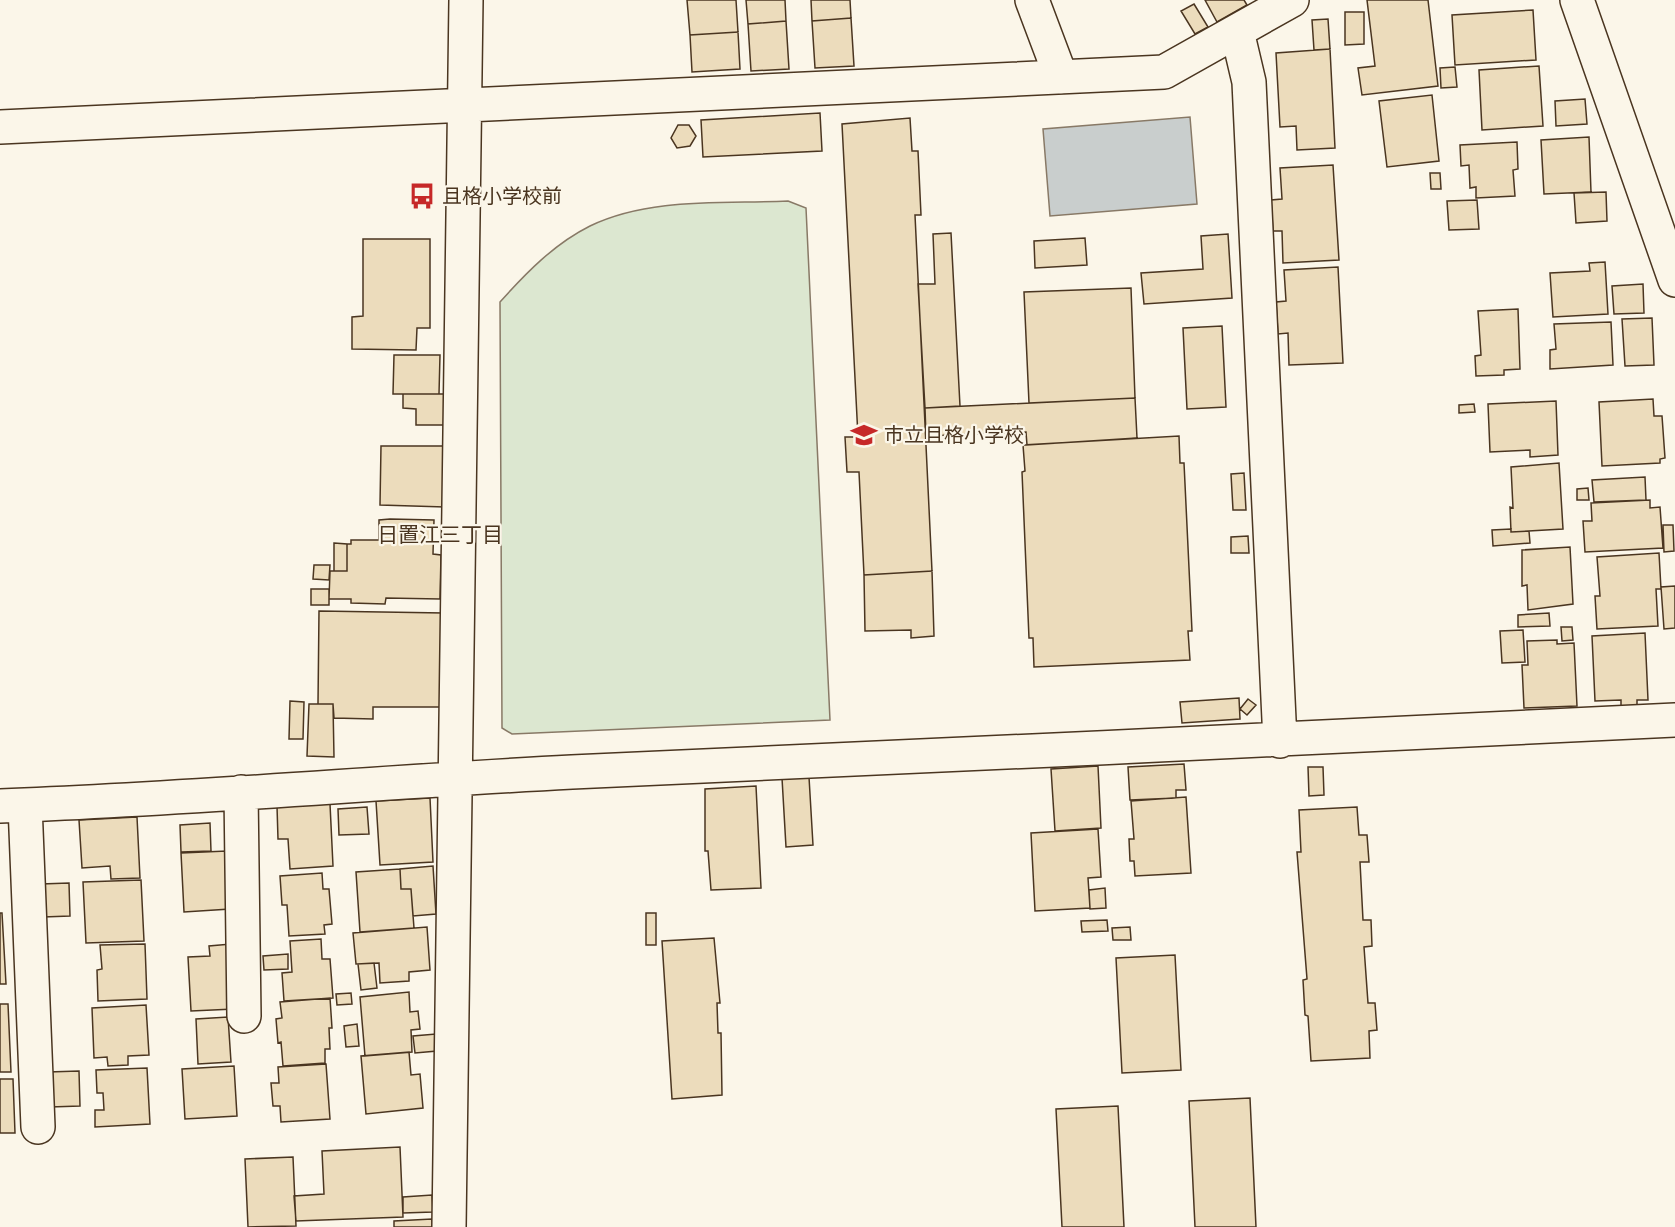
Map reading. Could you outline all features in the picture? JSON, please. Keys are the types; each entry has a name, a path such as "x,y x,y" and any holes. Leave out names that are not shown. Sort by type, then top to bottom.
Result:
{"street":[{"path":"449,1227 466,0"},
{"path":"1032,0 1061,77"},
{"path":"0,128 1164,72 1292,0"},
{"path":"1577,0 1675,280"},
{"path":"1237,31 1249,82 1280,741"},
{"path":"38,1127 12,806 454,778 986,751 1280,741 1675,720"},
{"path":"241,792 243,1016"}],"green space":[{"path":"788,201 806,208 830,720 512,734 502,728 500,302 530,270 564,241 590,226 613,217 662,206"}],"shaded area":[{"path":"1190,117 1197,204 1050,216 1043,129"}],"building":[{"path":"687,0 736,0 738,32 690,35"},
{"path":"746,0 785,0 786,21 748,24"},
{"path":"811,0 850,0 851,18 812,21"},
{"path":"1205,0 1244,0 1247,5 1217,22"},
{"path":"1367,0 1428,0 1438,86 1362,95 1358,68 1375,66"},
{"path":"1194,4 1208,27 1195,34 1181,11"},
{"path":"1533,10 1536,60 1455,65 1452,15"},
{"path":"1345,12 1364,12 1364,44 1345,45"},
{"path":"851,18 854,66 815,68 812,21"},
{"path":"1328,19 1330,49 1314,50 1312,20"},
{"path":"786,21 789,69 751,71 748,24"},
{"path":"738,32 740,69 692,72 690,35"},
{"path":"1330,49 1335,148 1297,150 1296,126 1280,127 1276,53"},
{"path":"1539,66 1543,126 1482,130 1479,70"},
{"path":"1455,67 1457,87 1441,88 1440,68"},
{"path":"1432,95 1439,161 1387,167 1379,101"},
{"path":"1585,99 1587,124 1556,126 1555,101"},
{"path":"820,113 822,151 703,157 701,120"},
{"path":"910,118 912,151 918,151 921,215 915,215 932,571 864,575 859,472 847,472 845,437 858,437 842,124"},
{"path":"678,125 689,125 696,136 690,146 677,148 671,138"},
{"path":"1589,137 1591,192 1544,194 1541,140"},
{"path":"1517,142 1518,169 1513,170 1515,196 1476,198 1476,187 1470,188 1469,165 1461,166 1460,145"},
{"path":"1333,165 1339,260 1283,263 1282,231 1273,231 1271,200 1282,199 1280,168"},
{"path":"1430,173 1440,173 1441,189 1431,189"},
{"path":"1606,192 1607,221 1576,223 1574,193"},
{"path":"1477,200 1479,229 1449,230 1447,201"},
{"path":"951,233 960,406 925,408 918,284 935,284 933,234"},
{"path":"1228,234 1232,298 1144,304 1141,273 1203,269 1201,236"},
{"path":"1085,238 1087,265 1035,268 1034,241"},
{"path":"363,239 430,239 430,328 417,328 416,350 352,349 352,317 363,316"},
{"path":"1605,262 1608,314 1553,317 1550,273 1590,271 1589,263"},
{"path":"1338,267 1343,363 1289,365 1288,333 1278,334 1276,302 1286,301 1284,270"},
{"path":"1643,284 1644,313 1614,314 1612,286"},
{"path":"1131,288 1135,398 1029,403 1024,292"},
{"path":"1518,309 1520,369 1504,370 1504,375 1476,376 1475,356 1481,355 1478,311"},
{"path":"1652,318 1654,365 1625,366 1622,319"},
{"path":"1611,322 1613,365 1550,369 1550,350 1556,349 1554,324"},
{"path":"1222,326 1226,407 1187,409 1183,328"},
{"path":"394,355 440,355 439,394 393,394"},
{"path":"403,394 446,394 446,425 416,425 416,409 403,408"},
{"path":"1135,398 1137,438 1027,445 1026,432 926,436 925,408"},
{"path":"1653,399 1654,416 1662,416 1665,458 1660,459 1660,463 1602,466 1599,402"},
{"path":"1556,401 1558,455 1530,457 1530,450 1490,452 1488,404"},
{"path":"1474,404 1475,412 1459,413 1459,405"},
{"path":"1179,436 1180,463 1184,463 1192,631 1188,631 1190,660 1034,667 1033,638 1029,638 1022,472 1025,471 1023,445"},
{"path":"381,446 445,446 445,507 380,505"},
{"path":"1559,463 1563,529 1511,532 1510,507 1513,508 1511,467"},
{"path":"1244,473 1246,510 1233,510 1231,474"},
{"path":"1645,477 1646,500 1594,502 1592,480"},
{"path":"1588,488 1589,500 1577,500 1577,489"},
{"path":"1650,500 1650,508 1660,507 1663,548 1585,552 1583,521 1592,521 1591,503"},
{"path":"379,520 434,520 433,554 441,555 440,599 386,598 385,604 351,603 351,599 329,599 330,571 347,571 347,544 351,544 351,540 379,540"},
{"path":"1663,525 1673,525 1674,551 1664,552"},
{"path":"1511,529 1511,532 1529,531 1530,543 1493,546 1492,530"},
{"path":"1248,536 1249,553 1231,553 1231,537"},
{"path":"334,543 347,544 347,571 334,571"},
{"path":"1570,547 1573,604 1528,610 1527,585 1522,586 1522,550"},
{"path":"1659,553 1661,589 1656,589 1658,626 1597,629 1595,596 1600,596 1597,557"},
{"path":"314,565 330,565 329,580 313,579"},
{"path":"932,571 934,636 911,638 911,630 865,631 864,575"},
{"path":"1675,586 1675,628 1664,629 1661,587"},
{"path":"311,589 329,589 329,605 311,605"},
{"path":"319,611 444,613 443,707 373,707 373,719 334,718 333,704 318,704"},
{"path":"1549,613 1550,626 1518,627 1518,615"},
{"path":"1561,627 1572,627 1573,640 1562,641"},
{"path":"1523,630 1525,662 1502,663 1500,631"},
{"path":"1645,633 1648,700 1637,700 1637,706 1621,706 1621,700 1595,701 1592,636"},
{"path":"1557,640 1557,644 1574,643 1577,706 1524,708 1522,665 1528,665 1527,641"},
{"path":"1239,698 1240,719 1182,723 1180,702"},
{"path":"1248,699 1256,705 1247,715 1240,709"},
{"path":"290,701 304,702 303,739 289,739"},
{"path":"309,704 333,704 334,757 307,756"},
{"path":"1184,764 1186,790 1176,790 1176,798 1130,800 1128,767"},
{"path":"1098,766 1101,828 1055,831 1051,769"},
{"path":"1308,767 1323,767 1324,795 1309,796"},
{"path":"809,777 813,845 786,847 782,778"},
{"path":"756,786 761,888 711,890 708,851 705,851 705,789"},
{"path":"1186,797 1191,873 1135,876 1134,861 1130,861 1129,839 1134,839 1131,801"},
{"path":"430,798 433,862 380,865 376,801"},
{"path":"330,804 333,866 290,869 288,839 278,839 277,806"},
{"path":"367,807 369,834 339,835 338,809"},
{"path":"1357,807 1359,835 1367,835 1369,862 1360,862 1363,920 1371,920 1372,946 1364,947 1368,1003 1375,1003 1377,1030 1369,1031 1370,1058 1311,1061 1303,980 1307,979 1297,852 1301,852 1299,810"},
{"path":"137,817 140,878 111,879 110,866 82,868 79,820"},
{"path":"210,823 211,851 181,852 180,825"},
{"path":"1098,829 1101,877 1088,878 1090,908 1035,911 1031,833"},
{"path":"227,851 230,909 184,912 181,853"},
{"path":"433,866 436,914 413,916 411,889 401,889 400,869"},
{"path":"400,869 401,889 411,889 414,928 360,932 356,872"},
{"path":"322,873 323,889 329,889 332,924 324,925 325,934 289,936 287,905 282,905 280,876"},
{"path":"141,880 144,941 86,943 83,882"},
{"path":"69,883 70,916 43,917 41,884"},
{"path":"1105,888 1106,908 1090,909 1089,890"},
{"path":"0,913 2,913 6,984 0,984"},
{"path":"646,913 656,913 656,945 646,945"},
{"path":"1107,920 1108,931 1082,932 1081,921"},
{"path":"427,927 430,970 409,972 409,981 380,983 379,963 356,964 353,933"},
{"path":"1130,927 1131,940 1113,940 1112,928"},
{"path":"714,938 720,1003 717,1003 718,1033 721,1033 722,1095 672,1099 662,941"},
{"path":"321,939 322,959 330,959 333,998 284,1001 282,973 292,972 290,941"},
{"path":"145,944 147,999 98,1001 97,970 102,969 100,945"},
{"path":"231,944 234,1009 191,1011 188,957 210,956 209,946"},
{"path":"288,954 288,969 264,970 263,956"},
{"path":"1175,955 1181,1070 1122,1073 1116,958"},
{"path":"374,963 377,988 361,990 358,964"},
{"path":"409,992 410,1012 418,1011 420,1029 411,1030 412,1052 365,1056 360,997"},
{"path":"351,993 352,1004 337,1005 336,994"},
{"path":"330,998 332,1028 329,1028 330,1049 325,1049 325,1063 283,1066 276,1019 282,1018 280,1002"},
{"path":"0,1004 8,1004 11,1072 0,1072"},
{"path":"146,1005 149,1055 128,1056 128,1065 108,1066 107,1057 94,1058 92,1008"},
{"path":"228,1017 231,1062 198,1064 196,1019"},
{"path":"357,1024 359,1046 346,1047 344,1026"},
{"path":"436,1034 437,1051 415,1053 413,1036"},
{"path":"409,1052 411,1075 420,1074 423,1108 366,1114 361,1056"},
{"path":"326,1064 330,1119 281,1122 280,1106 273,1106 271,1083 279,1083 278,1067"},
{"path":"234,1066 237,1116 185,1119 182,1069"},
{"path":"147,1068 150,1124 95,1127 95,1110 104,1110 103,1093 97,1093 96,1070"},
{"path":"79,1071 80,1106 50,1107 48,1072"},
{"path":"0,1079 13,1079 15,1133 0,1133"},
{"path":"1250,1098 1256,1227 1195,1227 1189,1101"},
{"path":"1118,1106 1124,1227 1062,1227 1056,1109"},
{"path":"400,1147 403,1217 296,1221 294,1196 324,1194 322,1151"},
{"path":"293,1157 296,1226 248,1227 245,1159"},
{"path":"432,1195 433,1212 403,1213 403,1197"},
{"path":"432,1219 433,1227 394,1227 394,1221"}],"place":[{"name":"且格小学校前","path":"422,196"},
{"name":"市立且格小学校","path":"864,435"}],"district":[{"name":"日置江三丁目","path":"440,535"}]}
